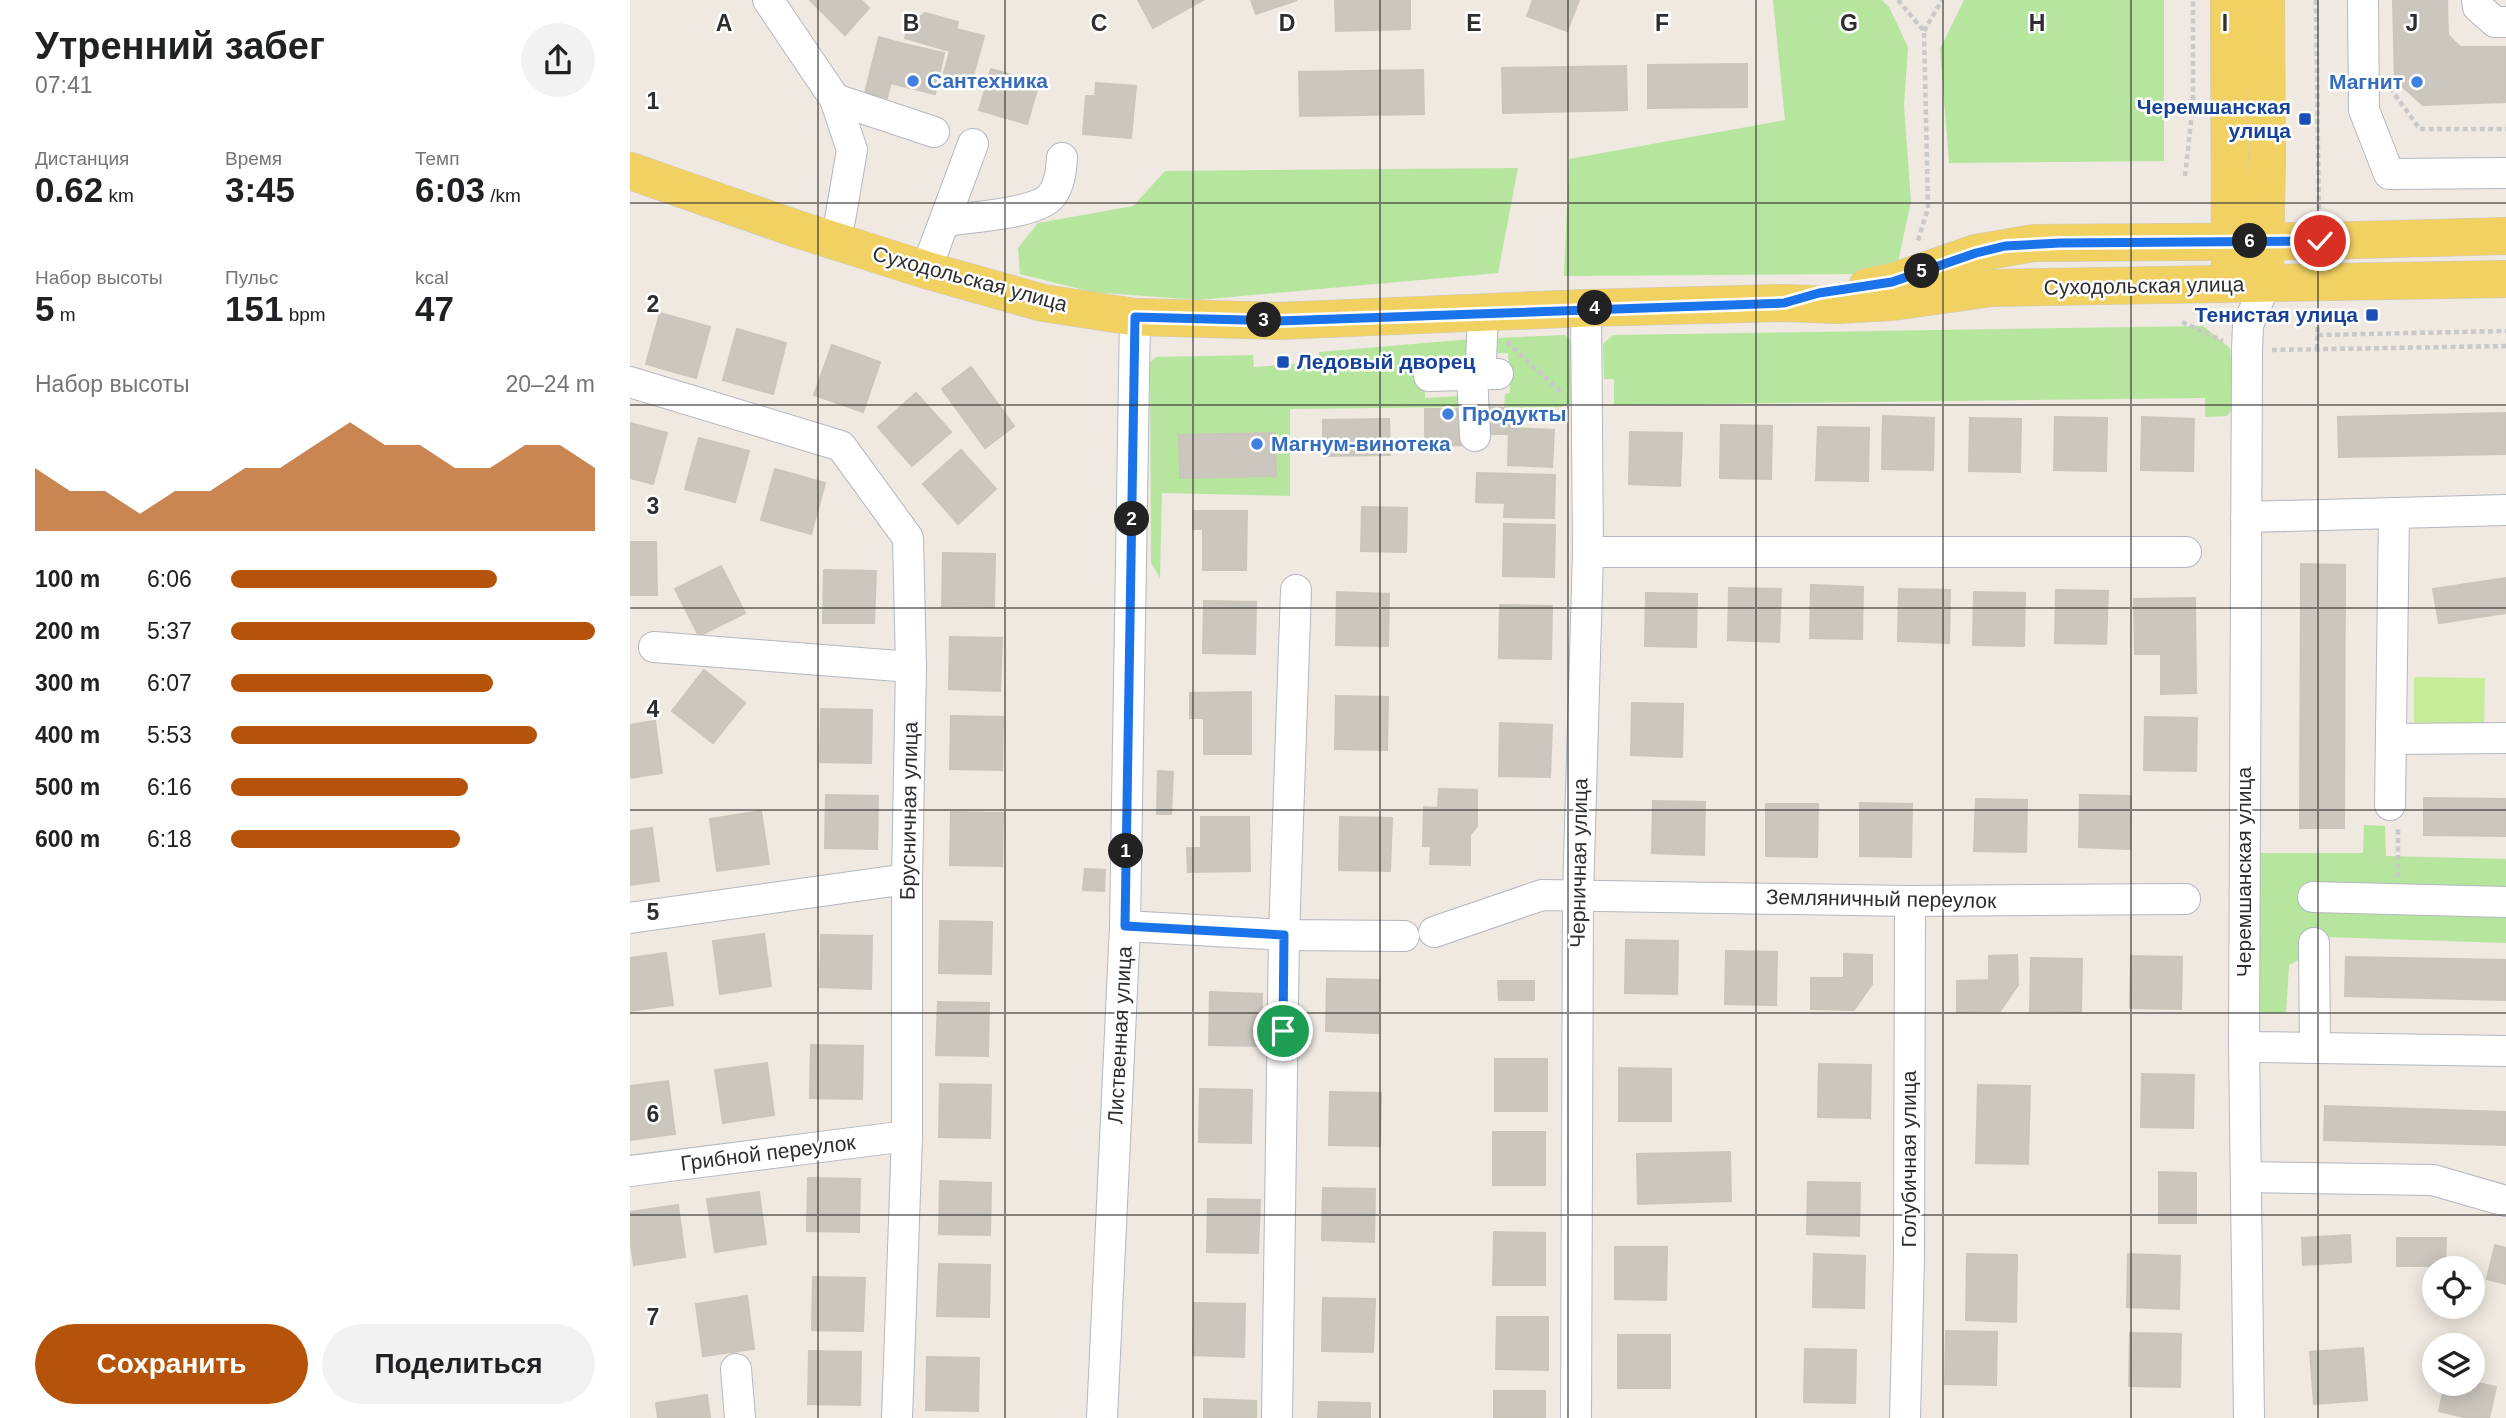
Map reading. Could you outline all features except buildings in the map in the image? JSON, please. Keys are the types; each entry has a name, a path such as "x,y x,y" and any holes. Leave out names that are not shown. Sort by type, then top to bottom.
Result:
{"main road":[{"path":"2229,0 2248,241"},
{"path":"2247,284 2266,0"},
{"name":"Суходольская улица","path":"630,171 926,270 1042,303 1135,317 1491,323 1586,308 1784,303 1838,305 1892,302 1992,289 2506,279"},
{"name":"Суходольская улица","path":"1784,303 1819,293 1892,282 1976,253 2034,243 2506,236"}],"street":[{"path":"768,0 835,99 852,150 840,220 833,241"},
{"path":"2363,0 2364,110 2389,174 2506,173"},
{"path":"2477,0 2478,7 2495,22 2506,22"},
{"path":"835,99 934,132"},
{"path":"926,270 973,144"},
{"path":"946,221 1025,210 1050,198 1059,183 1062,158"},
{"name":"Черемшанская улица","path":"2247,284 2250,1046 2246,1177 2249,1418"},
{"name":"Черничная улица","path":"1576,1418 1578,895 1588,552 1586,308"},
{"name":"Лиственная улица","path":"1102,1418 1125,926 1135,317"},
{"path":"1475,436 1485,375 1481,362 1491,323"},
{"path":"1429,376 1485,375"},
{"name":"Брусничная улица","path":"630,382 841,446 908,537 911,667 907,879 907,1136 897,1418"},
{"path":"2246,517 2506,510"},
{"path":"2390,805 2394,513"},
{"path":"1588,552 2186,552"},
{"path":"1277,1418 1284,935 1296,590"},
{"path":"654,647 911,667"},
{"path":"2391,739 2506,738"},
{"path":"630,918 907,879"},
{"name":"Земляничный переулок","path":"1434,932 1542,895 1910,901 2185,900"},
{"path":"2313,897 2506,902"},
{"name":"Голубичная улица","path":"1905,1418 1909,1258 1910,901"},
{"path":"1125,926 1284,935 1404,936"},
{"path":"2314,943 2315,1048"},
{"path":"2250,1046 2506,1051"},
{"name":"Грибной переулок","path":"630,1171 907,1136"},
{"path":"2246,1177 2433,1180 2506,1201"},
{"path":"736,1369 740,1418"}],"path":[{"path":"1898,0 1924,31"},
{"path":"1916,250 1928,208 1924,31 1942,0"},
{"path":"2185,177 2193,104 2193,0"},
{"path":"2316,0 2318,177"},
{"path":"2389,86 2420,129 2506,129"},
{"path":"2182,322 2248,338 2506,346"},
{"path":"1491,323 1576,406 1588,407"},
{"path":"2318,335 2506,331"},
{"path":"2390,805 2398,824 2398,899"}],"green space":[{"path":"1773,0 1882,0 1889,7 1908,47 1904,106 1911,201 1898,262 1872,274 1564,276 1569,159 1785,120"},
{"path":"1964,0 2164,0 2164,161 1949,163 1940,49"},
{"path":"1518,168 1498,273 1198,300 1092,292 1020,274 1018,248 1038,223 1133,206 1165,171"},
{"path":"2203,326 2230,348 2234,407 2227,416 2205,417 2205,398 1614,405 1614,379 1604,379 1603,344 1613,335"},
{"path":"1565,335 1574,344 1577,401 1562,407 1504,408 1505,394 1510,393 1508,353 1492,353 1492,341 1497,338"},
{"path":"1472,339 1472,356 1424,358 1425,398 1462,396 1464,407 1290,409 1290,496 1162,493 1160,578 1151,563 1150,362 1156,357 1253,355 1254,367 1320,362 1319,352"},
{"path":"2414,677 2485,678 2484,724 2414,724"},
{"path":"2364,825 2385,826 2386,856 2506,859 2506,943 2326,937 2306,956 2289,965 2286,1013 2257,1013 2259,853 2363,853"}],"place":[{"name":"Сантехника","path":"913,81"},
{"name":"Магнит","path":"2417,82"},
{"name":"Черемшанская улица","path":"2305,119"},
{"name":"Тенистая улица","path":"2372,315"},
{"name":"Ледовый дворец","path":"1283,362"},
{"name":"Продукты","path":"1448,414"},
{"name":"Магнум-винотека","path":"1257,444"}],"route":[{"path":"1283,1031 1284,935 1125,926 1135,317 1278,321 1784,303 1819,293 1892,282 1976,253 2005,246 2034,243 2320,241"}]}
